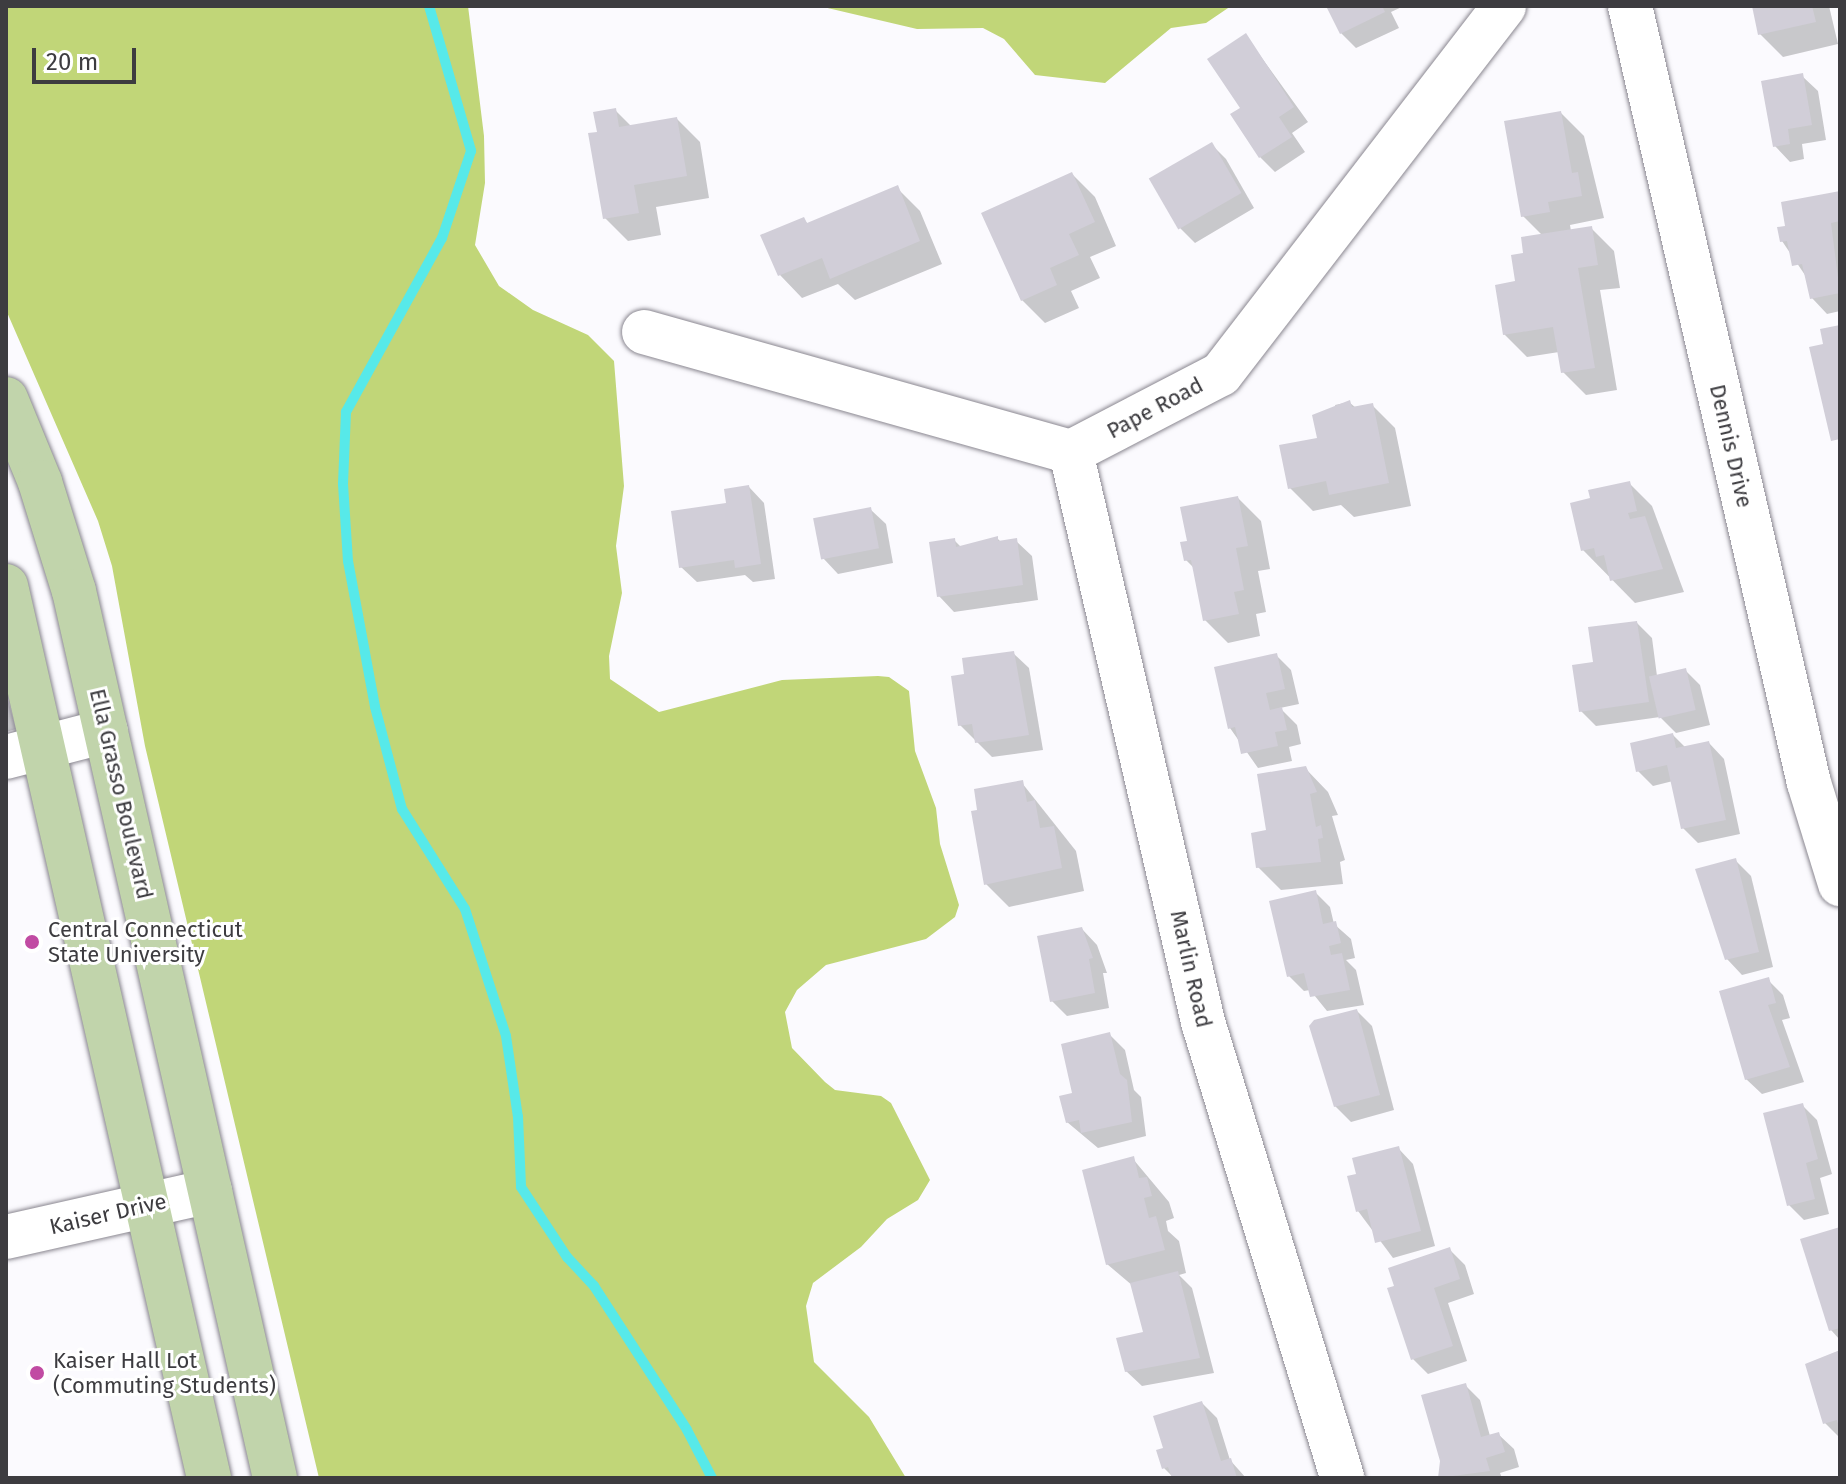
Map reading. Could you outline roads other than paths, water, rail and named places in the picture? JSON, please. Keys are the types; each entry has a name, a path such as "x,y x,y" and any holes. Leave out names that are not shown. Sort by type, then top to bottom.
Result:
{"main road":[{"name":"Ella Grasso Boulevard","path":"6,399 58,536 106,731 275,1478"},
{"path":"6,586 25,752 148,1205 209,1478"}],"street":[{"name":"Pape Road","path":"1071,452 1221,374 1504,6"},
{"name":"Dennis Drive","path":"1630,6 1809,783 1840,884"},
{"path":"644,332 1071,452"},
{"name":"Marlin Road","path":"1071,452 1203,1022 1342,1478"},
{"path":"25,752 106,731"},
{"name":"Kaiser Drive","path":"6,1237 210,1191"}],"waterway":[{"path":"429,6 471,151 442,238 346,412 343,484 348,561 375,707 402,809 465,909 506,1036 518,1117 521,1187 567,1257 594,1286 687,1430 712,1478"}],"place":[{"name":"Central Connecticut State University","path":"32,942"},
{"name":"Kaiser Hall Lot (Commuting Students)","path":"37,1373"}]}
